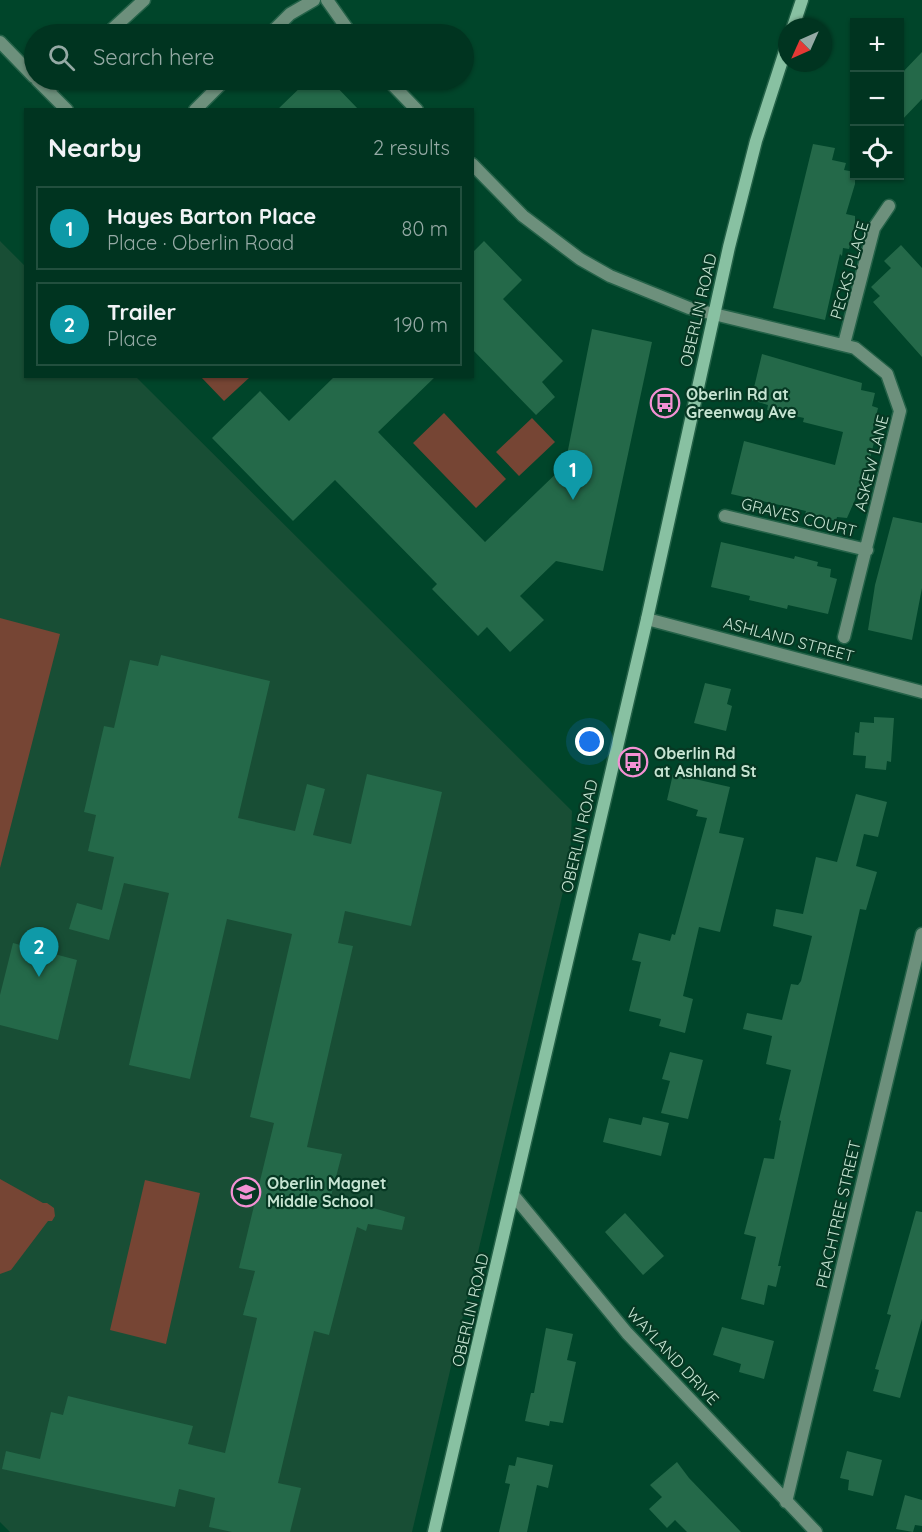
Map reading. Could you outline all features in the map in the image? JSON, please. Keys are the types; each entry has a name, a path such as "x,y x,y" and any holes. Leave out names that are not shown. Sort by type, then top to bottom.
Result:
{"main road":[{"path":"796,18 802,0"},
{"name":"OBERLIN ROAD","path":"434,1532 647,619 713,315 756,141 778,72"}],"street":[{"path":"118,24 144,0"},
{"path":"280,24 290,14 314,0"},
{"path":"327,0 344,24"},
{"path":"0,42 24,66"},
{"path":"48,90 65,108"},
{"path":"197,108 215,90"},
{"path":"398,90 415,108"},
{"name":"ASKEW LANE","path":"474,166 523,216 580,259 610,276 689,308 713,315 844,344 855,348 887,374 900,411 844,637"},
{"name":"PECKS PLACE","path":"844,344 874,228 889,206"},
{"name":"GRAVES COURT","path":"724,516 867,550"},
{"name":"ASHLAND STREET","path":"647,619 922,692"},
{"name":"PEACHTREE STREET","path":"786,1502 922,934"},
{"name":"WAYLAND DRIVE","path":"514,1196 627,1333 816,1532"}],"shaded area":[{"name":"Oberlin Magnet Middle School","path":"0,241 24,265 24,378 137,378 572,811 570,862 412,1532 10,1532 0,1522"},
{"path":"202,378 249,378 224,401"},
{"path":"444,413 506,479 476,508 413,443"},
{"path":"532,418 555,442 519,476 496,452"},
{"path":"0,618 60,634 0,868"},
{"path":"0,1179 43,1203 47,1203 54,1208 55,1216 52,1221 48,1221 11,1270 0,1274"},
{"path":"145,1180 200,1193 166,1344 110,1330"}],"building":[{"path":"922,52 922,99 904,118 904,72"},
{"path":"298,90 340,90 357,108 279,108"},
{"path":"813,144 835,148 832,160 846,163 844,170 850,171 850,180 855,180 846,214 855,216 855,223 849,249 843,248 842,256 840,254 825,320 773,308"},
{"path":"484,241 522,280 503,299 563,361 542,382 555,397 536,415 474,351 474,251"},
{"path":"901,245 922,268 922,357 873,302 880,296 871,287 891,268 884,261"},
{"path":"592,329 652,342 603,571 556,561 520,596 544,620 510,652 487,627 478,636 432,589 437,584 335,480 293,521 212,438 260,391 289,421 333,378 434,378 378,432 485,542 565,465"},
{"path":"762,354 862,383 861,390 875,393 872,406 878,408 872,433 876,434 869,463 871,463 866,485 862,484 847,518 837,517 836,521 805,514 806,511 731,494 744,441 835,465 843,432 803,422 804,418 767,410 768,405 751,400"},
{"path":"893,517 922,523 922,588 912,640 868,630 875,585"},
{"path":"721,542 794,559 795,556 818,562 817,566 831,569 830,577 837,579 828,614 788,605 787,609 749,600 750,596 711,587"},
{"path":"161,655 270,681 238,818 295,831 307,784 325,789 313,835 351,844 367,774 442,792 411,926 345,911 338,943 353,946 307,1147 342,1154 331,1196 405,1217 402,1230 368,1224 366,1231 357,1227 329,1335 314,1331 278,1483 301,1488 290,1532 232,1532 209,1527 215,1498 179,1489 175,1507 2,1469 6,1451 40,1459 51,1412 63,1415 68,1396 193,1426 188,1444 225,1453 257,1318 243,1315 255,1271 239,1268 274,1123 250,1117 292,934 227,919 190,1079 129,1065 169,893 124,883 109,940 69,929 77,903 102,910 114,857 88,851 96,815 84,812 104,726 114,728 130,660 158,666"},
{"path":"705,683 731,689 727,704 732,706 726,731 694,723"},
{"path":"874,717 894,718 891,762 887,761 886,770 865,768 866,756 853,755 855,732 859,733 860,722 874,723"},
{"path":"673,774 730,787 719,833 744,838 720,932 699,927 683,996 693,999 685,1033 659,1026 661,1019 629,1011 641,962 632,960 639,933 670,941 672,934 675,935 707,818 696,816 698,810 667,800"},
{"path":"856,794 887,802 878,837 864,834 856,866 877,872 866,910 860,909 778,1266 781,1266 776,1287 768,1285 764,1305 741,1299 756,1237 744,1234 764,1158 774,1159 781,1121 779,1120 791,1070 766,1064 772,1036 743,1029 747,1013 782,1020 791,984 798,985 801,981 812,936 773,926 776,909 803,914 816,857 837,862"},
{"path":"13,943 77,960 58,1040 0,1025 0,995"},
{"path":"670,1052 703,1060 688,1119 661,1113 670,1081 662,1079"},
{"path":"643,1117 669,1123 661,1156 603,1142 609,1118 641,1125"},
{"path":"916,1211 922,1212 922,1319 900,1398 873,1391 879,1370 875,1369 891,1315 887,1314"},
{"path":"625,1213 664,1256 643,1275 605,1232"},
{"path":"722,1327 774,1341 764,1379 739,1372 741,1364 713,1355"},
{"path":"546,1328 573,1334 567,1360 576,1362 563,1423 550,1421 549,1426 525,1421 531,1393 534,1393"},
{"path":"847,1451 882,1460 873,1496 848,1490 849,1480 840,1478"},
{"path":"517,1457 553,1465 548,1488 537,1485 527,1532 499,1532 510,1484 505,1483 509,1465 515,1466"},
{"path":"677,1462 689,1478 741,1532 687,1532 675,1520 667,1528 649,1509 662,1497 650,1485"},
{"path":"905,1495 922,1500 922,1526 915,1525 913,1532 896,1529"}],"place":[{"name":"Oberlin Rd at Greenway Ave","path":"665,403"},
{"name":"Hayes Barton Place","path":"573,500"},
{"name":"Oberlin Rd at Ashland St","path":"633,762"},
{"name":"Trailer","path":"39,977"},
{"name":"Oberlin Magnet Middle School","path":"246,1192"}]}
